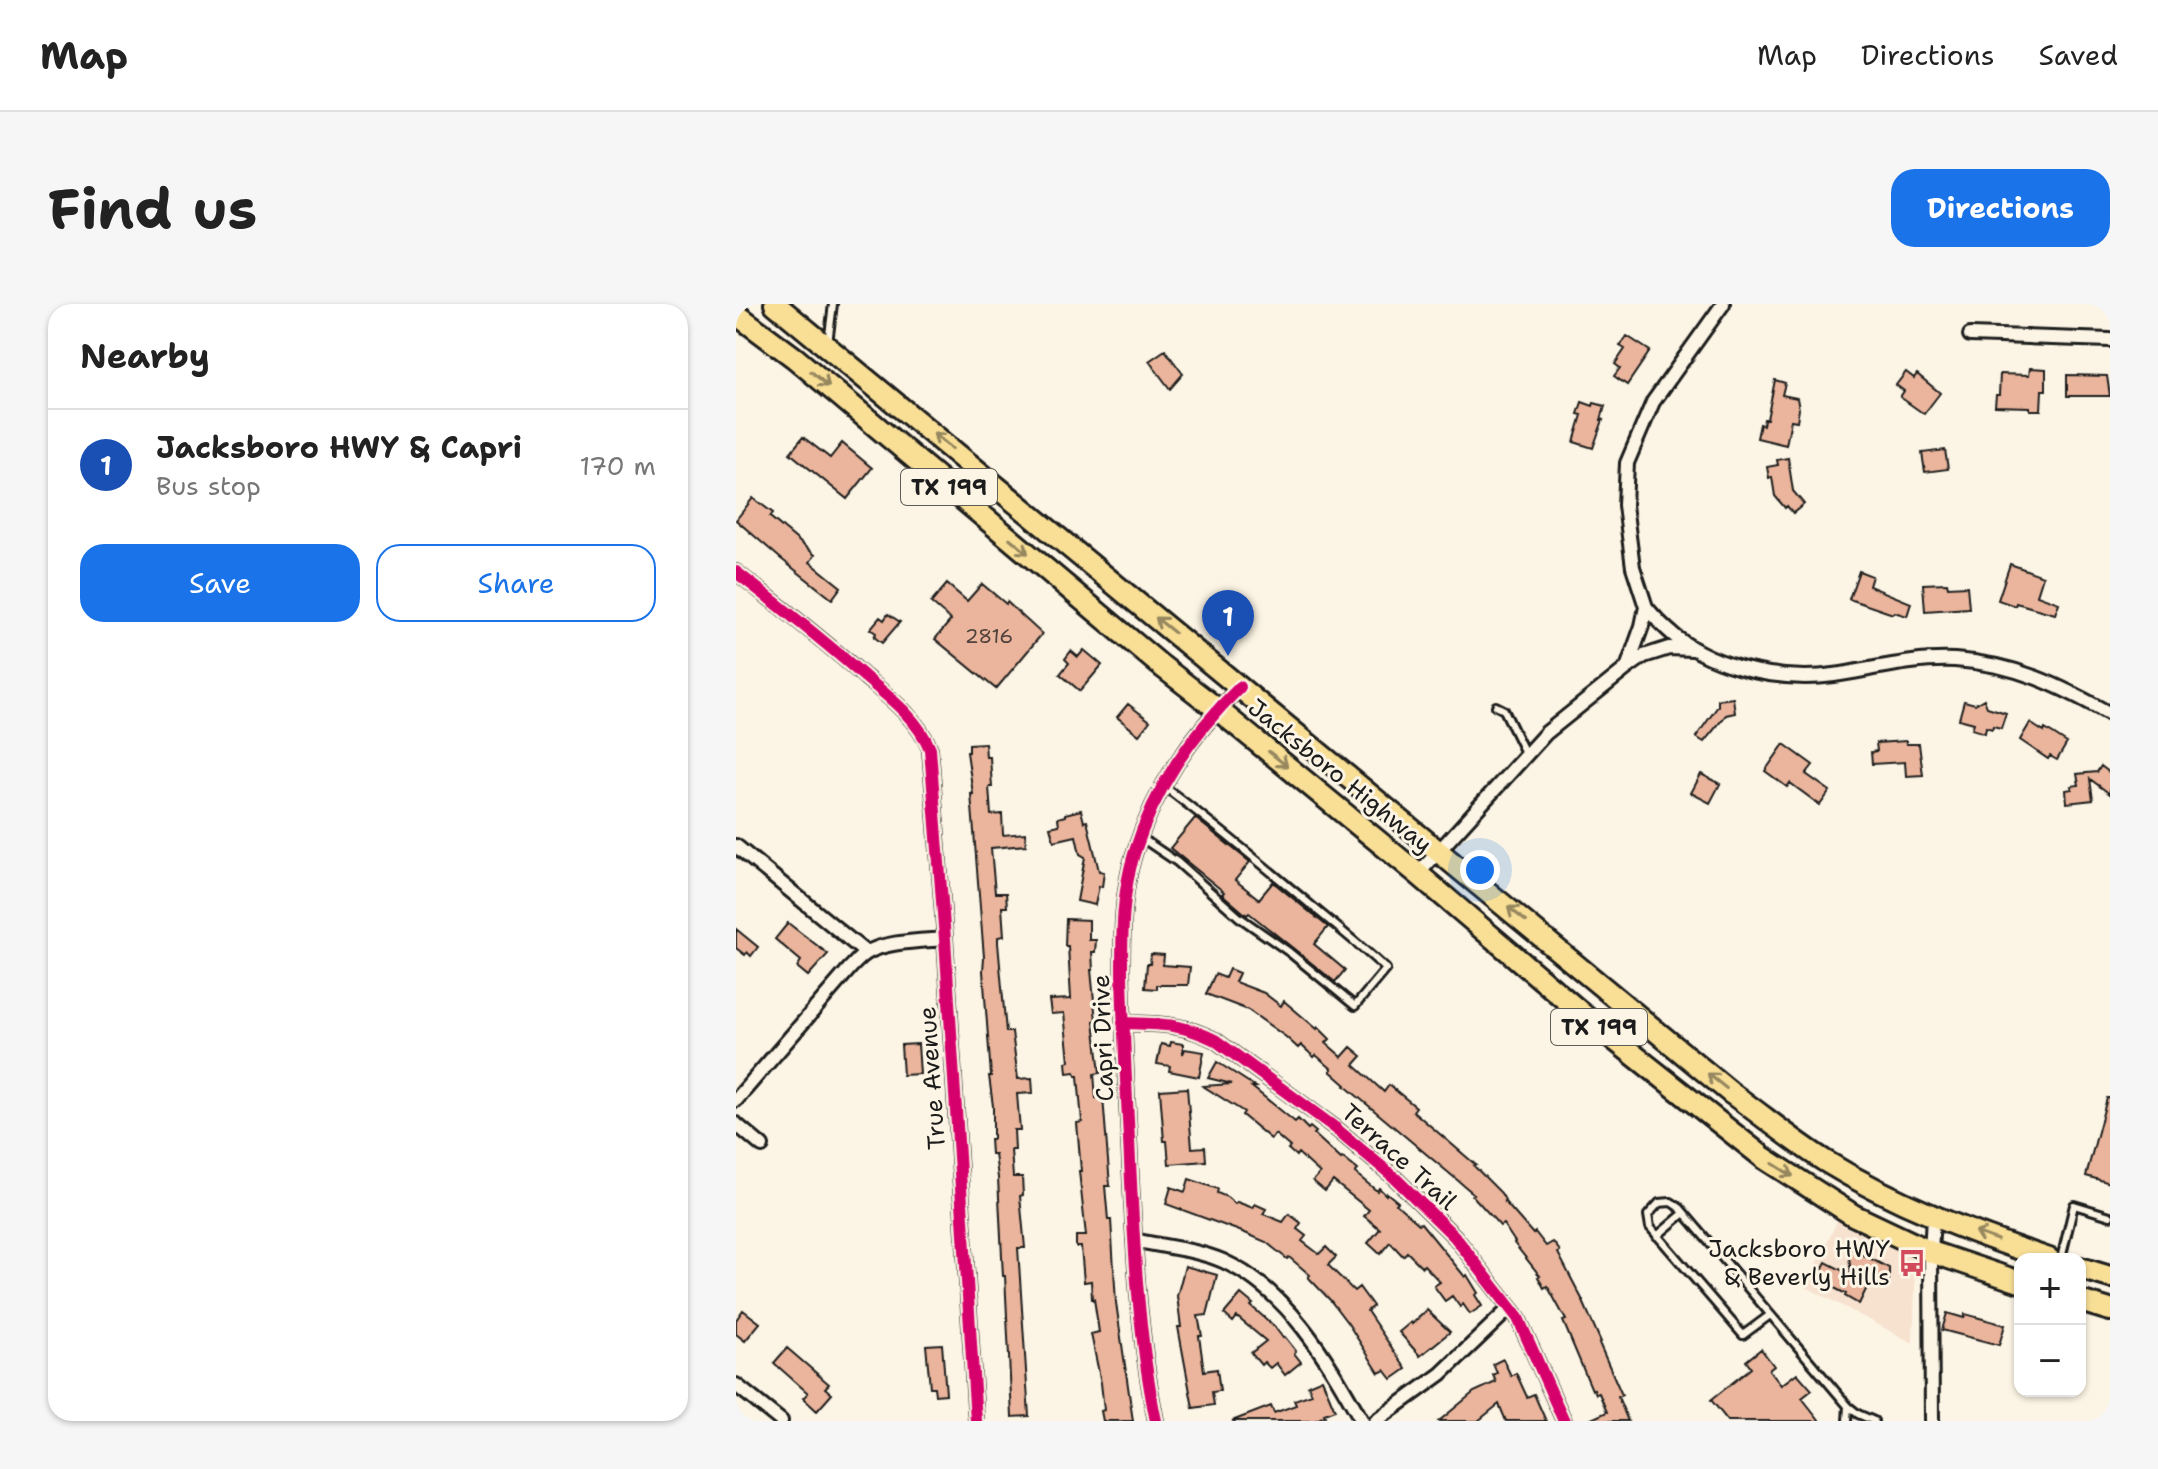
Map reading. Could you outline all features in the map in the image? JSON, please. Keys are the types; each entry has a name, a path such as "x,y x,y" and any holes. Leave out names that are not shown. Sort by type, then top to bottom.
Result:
{"main road":[{"name":"Jacksboro Highway","path":"775,304 1743,1101 1824,1160 1876,1190 1933,1217 2032,1253"},
{"name":"Jacksboro Highway","path":"736,314 795,358 1586,1017 1764,1158 1853,1215 1931,1252 2014,1280"},
{"path":"795,358 820,341"},
{"path":"2086,1270 2110,1277"},
{"path":"2086,1303 2110,1310"}],"street":[{"path":"1723,304 1653,402 1627,463 1625,505 1633,567 1646,607 1660,624 1696,650 1742,668 1793,678 1832,675 1907,662 1952,660 1989,664 2035,676 2110,714"},
{"path":"1970,335 2110,340"},
{"name":"True Avenue","path":"736,572 830,646 906,713 923,734 930,749 976,1421"},
{"path":"1627,668 1646,607"},
{"path":"1418,874 1546,733 1644,656 1669,648 1696,650"},
{"name":"Capri Drive","path":"1156,1421 1138,1300 1123,1023 1122,920 1127,883 1140,837 1168,773 1217,709 1240,687"},
{"path":"736,846 866,953"},
{"path":"736,1100 866,953 903,943 945,939"},
{"name":"Terrace Trail","path":"1123,1023 1171,1024 1205,1034 1334,1127 1394,1177 1455,1237 1518,1318 1564,1421"},
{"path":"736,1124 762,1146"},
{"path":"1932,1421 1933,1217"},
{"path":"1134,1240 1198,1252 1225,1262 1254,1280 1281,1302 1304,1330 1334,1372 1362,1421"},
{"path":"1376,1421 1441,1374 1510,1308"},
{"path":"736,1385 781,1421"}],"lane":[{"path":"820,341 833,304"},
{"path":"1496,706 1504,710 1526,755"},
{"path":"1140,837 1177,862 1239,917 1289,952 1355,1006 1386,969 1347,932 1162,785"},
{"path":"1770,1315 1743,1335 1657,1236 1650,1227 1648,1215 1659,1203 1671,1202 1684,1213 1848,1406 1874,1421"},
{"path":"2062,1253 2074,1205 2110,1216"},
{"path":"1657,1236 1684,1213"},
{"path":"1847,1421 1848,1406"}],"shaded area":[{"path":"1839,1217 1916,1261 1913,1343 1806,1287"}],"building":[{"path":"1627,336 1650,351 1627,385 1614,376 1620,368 1615,364 1625,349 1620,346"},
{"path":"1165,350 1183,374 1170,389 1149,361"},
{"path":"2030,368 2046,369 2046,390 2042,390 2041,410 1995,406 2000,374 2029,375"},
{"path":"1906,372 1914,378 1917,374 1940,393 1924,414 1900,397 1904,391 1896,385"},
{"path":"2067,375 2107,376 2110,396 2067,396"},
{"path":"1775,380 1785,383 1782,395 1797,398 1799,409 1797,421 1791,420 1786,445 1757,438 1760,424 1763,425 1764,419 1767,419"},
{"path":"1582,402 1605,406 1593,448 1574,442 1582,415 1578,414"},
{"path":"803,437 830,458 842,443 872,468 847,499 790,453"},
{"path":"1945,450 1948,469 1925,472 1922,453"},
{"path":"1788,458 1793,491 1804,504 1793,513 1775,496 1767,467 1778,465 1777,460"},
{"path":"753,498 773,513 770,517 815,555 810,562 841,587 832,599 736,520"},
{"path":"2010,564 2043,576 2037,595 2059,603 2055,614 1998,600"},
{"path":"1859,571 1872,576 1869,586 1911,603 1907,616 1849,599"},
{"path":"1947,583 1948,587 1967,586 1969,608 1925,611 1923,584"},
{"path":"947,584 967,601 982,584 1042,634 996,689 935,639 951,620 931,603"},
{"path":"888,614 900,622 882,643 870,629 880,617 884,620"},
{"path":"1084,650 1102,665 1080,691 1060,674 1069,663 1065,659 1071,651 1078,657"},
{"path":"1733,698 1735,713 1726,715 1704,742 1696,737 1718,706 1718,700"},
{"path":"1984,699 1987,707 2006,713 2001,728 1986,727 1985,733 1972,729 1974,723 1959,719 1964,701 1975,704"},
{"path":"1128,704 1150,721 1139,735 1117,717"},
{"path":"2030,723 2067,743 2057,760 2050,756 2048,759 2020,740"},
{"path":"1906,741 1906,744 1919,744 1923,775 1906,776 1905,762 1872,764 1871,752 1877,751 1876,743"},
{"path":"985,743 986,757 990,757 991,815 1002,814 1003,835 1025,833 1026,845 991,848 995,893 1006,893 1007,907 1002,907 1004,936 998,937 998,943 1006,1032 1012,1032 1018,1079 1032,1078 1033,1093 1017,1094 1020,1130 1014,1130 1015,1150 1011,1150 1013,1177 1022,1177 1023,1195 1020,1196 1025,1248 1018,1248 1029,1416 1012,1417 998,1178 995,1154 991,1154 993,1106 973,794 967,752 969,744"},
{"path":"1784,744 1813,765 1806,774 1830,791 1820,805 1790,783 1787,787 1765,771"},
{"path":"2101,766 2110,773 2110,794 2090,779 2093,800 2067,803 2066,790 2079,785 2077,774 2097,772"},
{"path":"1701,774 1720,784 1710,803 1691,793"},
{"path":"1081,810 1084,822 1087,821 1099,871 1104,872 1095,905 1077,901 1085,857 1080,854 1076,836 1054,841 1050,827 1059,825 1058,818 1065,814"},
{"path":"1195,818 1250,862 1235,880 1259,899 1273,882 1328,927 1314,944 1345,970 1335,982 1249,913 1243,912 1222,894 1224,892 1170,848"},
{"path":"1066,919 1089,920 1089,940 1096,940 1091,970 1100,1073 1094,1074 1096,1098 1103,1097 1110,1186 1105,1186 1108,1220 1111,1220 1116,1303 1133,1421 1103,1421 1101,1383 1091,1334 1099,1332 1094,1299 1091,1281 1084,1282 1081,1247 1076,1247 1076,1236 1086,1236 1079,1171 1077,1123 1082,1122 1078,1076 1075,1072 1067,1073 1066,1062 1069,1061 1064,1013 1051,1014 1049,1000 1071,999 1068,946 1065,946"},
{"path":"788,923 828,954 808,976 797,967 801,961 775,939"},
{"path":"736,929 758,947 751,956 736,948"},
{"path":"1151,954 1164,955 1163,965 1190,967 1188,985 1145,988"},
{"path":"1229,969 1239,973 1235,982 1264,993 1281,1006 1284,1001 1318,1027 1330,1039 1326,1043 1342,1057 1351,1047 1362,1056 1354,1065 1384,1092 1389,1085 1416,1107 1413,1111 1476,1165 1533,1234 1535,1232 1546,1246 1553,1242 1560,1251 1558,1253 1601,1342 1622,1395 1618,1397 1628,1421 1587,1421 1607,1412 1599,1393 1592,1390 1563,1321 1566,1320 1549,1289 1547,1286 1544,1288 1540,1276 1503,1224 1500,1226 1474,1194 1345,1086 1316,1055 1314,1057 1301,1045 1298,1048 1248,1010 1206,994 1215,974 1225,978"},
{"path":"1171,1042 1183,1044 1183,1054 1185,1049 1204,1052 1199,1077 1169,1071 1170,1066 1157,1064 1161,1044 1170,1046"},
{"path":"918,1044 920,1074 903,1075 901,1045"},
{"path":"1217,1062 1256,1087 1252,1087 1295,1122 1298,1119 1308,1129 1310,1127 1341,1159 1358,1170 1355,1173 1377,1191 1379,1188 1387,1193 1421,1223 1465,1277 1467,1275 1482,1306 1470,1314 1452,1296 1445,1301 1434,1286 1440,1282 1407,1252 1403,1256 1390,1242 1380,1254 1368,1243 1380,1229 1364,1216 1369,1210 1333,1181 1325,1191 1313,1181 1320,1173 1298,1153 1296,1156 1275,1134 1271,1139 1242,1115 1244,1112 1203,1086 1232,1084 1208,1078"},
{"path":"1187,1088 1192,1148 1205,1147 1206,1161 1169,1164 1160,1090"},
{"path":"2107,1098 2110,1098 2110,1183 2086,1176"},
{"path":"1189,1179 1218,1189 1217,1193 1235,1204 1253,1208 1255,1204 1266,1209 1263,1214 1283,1222 1289,1214 1301,1223 1297,1229 1306,1236 1302,1241 1319,1254 1326,1247 1336,1257 1328,1265 1354,1291 1359,1287 1373,1306 1367,1311 1406,1369 1392,1379 1385,1370 1379,1373 1330,1300 1308,1277 1310,1275 1289,1257 1287,1259 1266,1242 1166,1204 1171,1187 1185,1192"},
{"path":"1848,1247 1889,1268 1889,1282 1873,1275 1859,1304 1817,1279 1826,1262 1851,1275"},
{"path":"1185,1266 1217,1275 1207,1315 1198,1316 1204,1371 1217,1369 1220,1391 1212,1392 1214,1405 1193,1408 1178,1327 1181,1327 1177,1296"},
{"path":"1241,1294 1296,1351 1294,1353 1301,1362 1285,1375 1276,1363 1270,1368 1264,1362 1261,1365 1251,1353 1266,1341 1237,1317 1233,1322 1224,1314"},
{"path":"743,1310 760,1323 745,1341 736,1334 736,1320"},
{"path":"1427,1310 1450,1332 1420,1356 1399,1332"},
{"path":"1947,1313 1964,1318 1965,1314 2005,1325 1999,1345 1942,1330"},
{"path":"942,1344 946,1394 935,1395 934,1387 930,1387 926,1345"},
{"path":"787,1348 829,1384 825,1388 832,1394 817,1411 803,1398 808,1393 774,1363"},
{"path":"1761,1349 1774,1366 1769,1370 1781,1385 1797,1373 1812,1390 1802,1398 1820,1421 1728,1421 1711,1400 1751,1368 1746,1361"},
{"path":"1503,1359 1511,1376 1516,1373 1527,1397 1534,1394 1546,1421 1506,1421 1499,1404 1478,1421 1439,1421 1474,1392 1496,1382 1493,1375 1497,1373 1493,1364"},
{"path":"1322,1379 1335,1410 1325,1416 1314,1421 1232,1421 1271,1406 1274,1413 1296,1405 1294,1400 1312,1394 1308,1385"}],"cycle path":[{"path":"736,572 893,701 918,728 930,749 976,1421"},
{"path":"1156,1421 1143,1342 1133,1222 1122,974 1125,898 1134,854 1164,784 1190,743 1240,687"},
{"path":"1123,1023 1181,1027 1215,1040 1334,1127 1394,1177 1455,1237 1518,1318 1564,1421"}],"place":[{"name":"Jacksboro HWY & Capri","path":"1228,656"},
{"name":"Jacksboro HWY & Beverly Hills","path":"1912,1263"}]}
